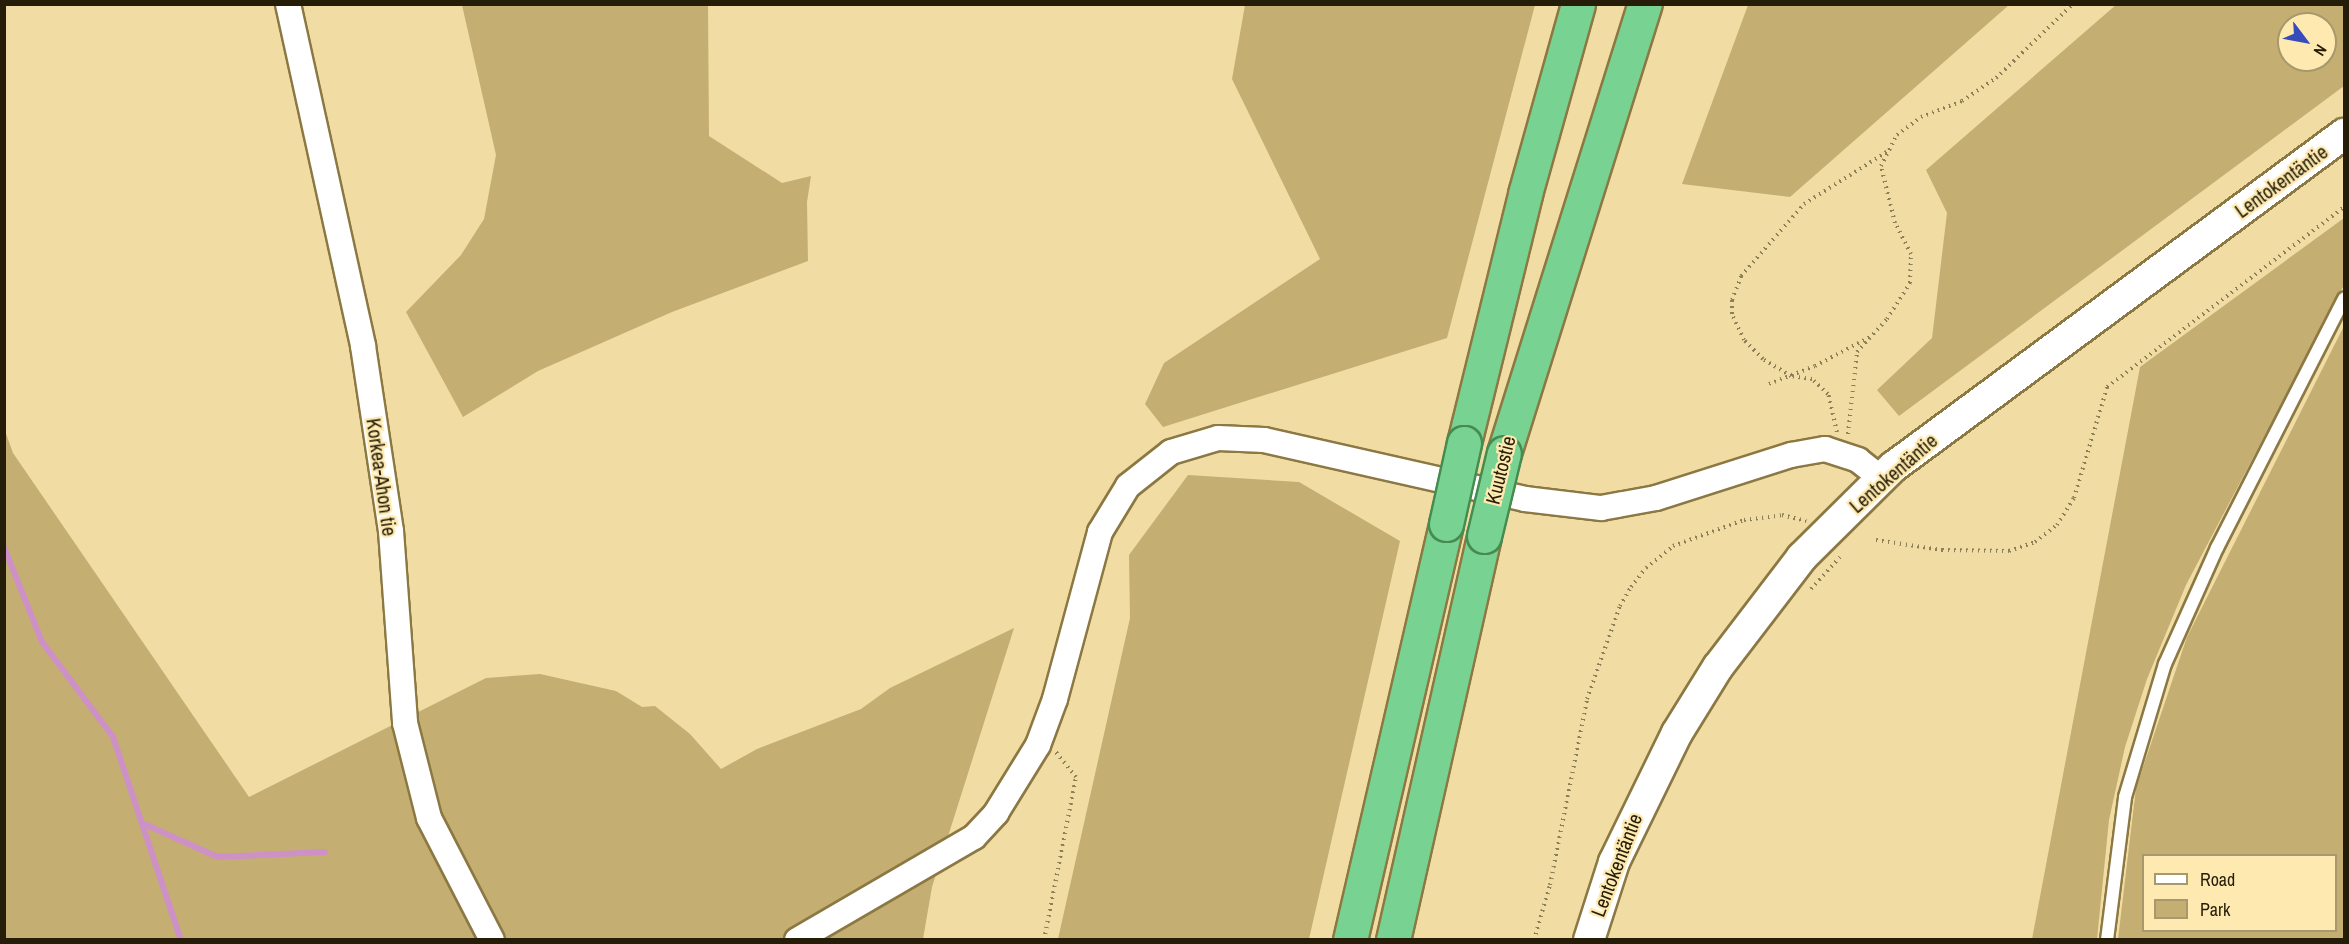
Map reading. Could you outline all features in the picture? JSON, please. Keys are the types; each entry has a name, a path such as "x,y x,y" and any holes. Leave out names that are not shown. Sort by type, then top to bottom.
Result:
{"highway":[{"name":"Kuutostie","path":"1393,939 1433,671 1446,524 1525,194 1578,4"},
{"name":"Kuutostie","path":"1350,939 1433,671 1484,536 1622,4"},
{"path":"1504,453 1645,4"}],"street":[{"name":"Korkea-Ahon tie","path":"288,4 363,346 391,531 405,723 429,818 492,939"},
{"name":"Lentokentäntie","path":"1589,939 1614,862 1638,808 1718,667 1802,557 1881,478 2344,134"},
{"path":"797,939 974,837 996,813 1038,745 1055,699 1100,532 1128,486 1172,452 1218,438 1264,440 1525,499 1601,508 1691,488 1791,455 1826,449 1844,454 1881,478"}],"lane":[{"path":"2107,939 2124,797 2165,664 2217,548 2344,299"}],"path":[{"path":"1844,454 1852,414 1851,382 1857,352 1873,335 1910,283 1911,254 1895,222 1881,166 1897,135 1921,117 1962,101 1996,78 2073,4"},
{"path":"1844,454 1828,394 1812,379 1791,376 1763,359 1744,340 1732,314 1735,285 1804,204 1889,151"},
{"path":"1876,540 1942,550 1998,551 2035,542 2057,525 2073,498 2107,387 2344,207"},
{"path":"1769,384 1791,376 1873,335"},
{"path":"1534,939 1550,885 1587,699 1620,606 1631,587 1646,568 1673,546 1744,520 1782,515 1807,521"},
{"path":"1809,591 1848,548"},
{"path":"1044,939 1076,777 1049,744"}],"green space":[{"path":"1748,4 2009,5 1790,197 1682,184"},
{"path":"2117,4 2344,5 2344,86 1899,416 1877,390 1932,338 1947,213 1926,170"},
{"path":"462,5 708,5 709,136 782,183 811,176 807,202 808,261 672,312 538,371 463,417 406,312 461,255 484,219 496,155"},
{"path":"1245,5 1535,5 1447,338 1163,427 1145,404 1164,363 1320,259 1232,79"},
{"path":"2344,218 2344,285 2186,585 2147,679 2125,747 2109,820 2097,939 2032,939 2140,367"},
{"path":"2344,326 2344,939 2118,939 2136,788 2187,637"},
{"path":"4,428 13,453 249,797 486,678 540,674 616,691 642,707 655,706 690,734 721,769 757,749 861,709 890,688 1014,628 932,887 923,939 5,939"},
{"path":"1188,475 1299,482 1400,541 1309,939 1058,939 1130,618 1129,555"}],"waterway":[{"path":"4,547 42,642 113,737 181,940"},
{"path":"142,823 218,857 325,852"}]}
